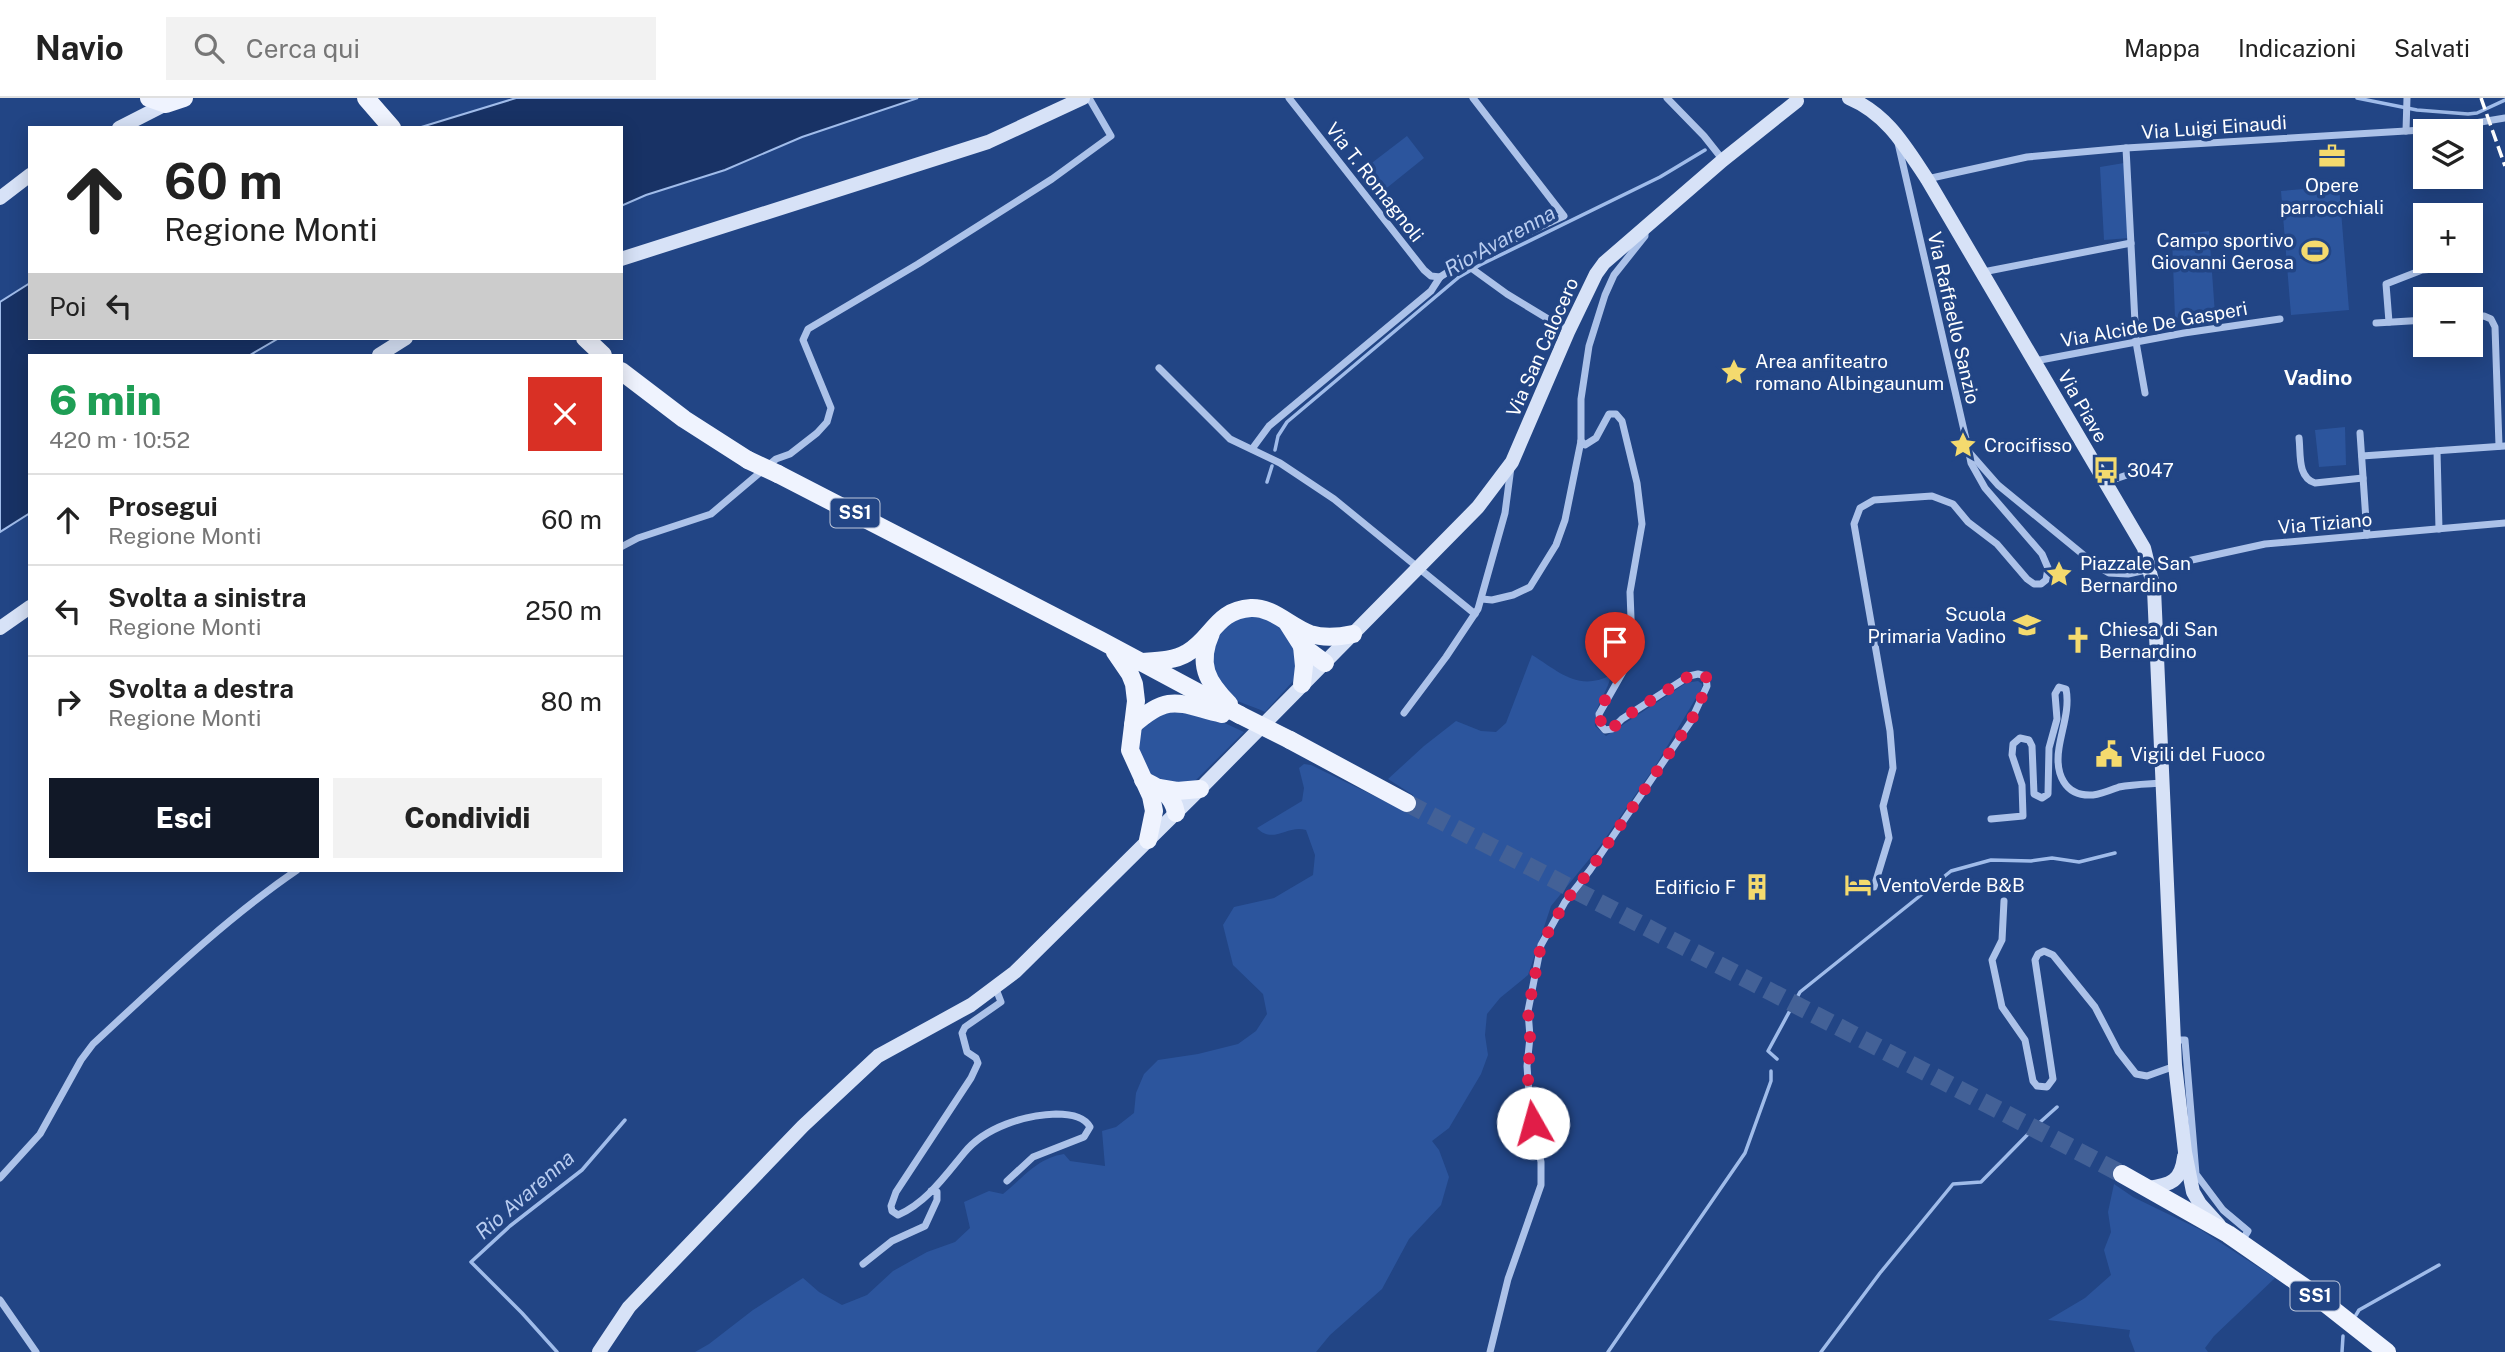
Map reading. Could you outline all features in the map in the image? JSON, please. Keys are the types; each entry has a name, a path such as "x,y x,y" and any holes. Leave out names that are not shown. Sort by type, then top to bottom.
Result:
{"main road":[{"path":"123,126 138,118 156,101 176,103 184,98"},
{"path":"366,98 390,126"},
{"path":"623,258 988,142 1083,98"},
{"name":"Via Piave","path":"1850,98 1885,119 1927,179 2144,548 2154,589 2175,1065 2185,1152 2193,1192 2200,1204 2234,1238"},
{"name":"Via San Calocero","path":"599,1352 629,1307 803,1126 878,1056 971,1005 996,989 1024,964 1478,507 1512,462 1568,331 1604,263 1723,160 1800,99"},
{"path":"0,198 28,177"},
{"path":"381,354 403,340"},
{"path":"587,340 602,354"},
{"name":"SS1","path":"623,373 684,419 748,460 1111,646 1407,803"},
{"path":"1139,663 1187,654 1221,619 1236,610 1254,607 1271,612 1286,621 1306,640 1317,642 1325,663"},
{"path":"0,628 28,608"},
{"path":"1214,627 1207,643 1204,662 1207,677 1240,715"},
{"path":"1306,640 1353,635"},
{"path":"1302,684 1306,640"},
{"path":"1111,646 1134,684 1136,701 1130,750 1151,788 1154,811 1148,840"},
{"path":"1133,725 1157,706 1169,702 1221,714 1240,715"},
{"path":"1151,788 1177,791 1200,789"},
{"path":"1151,788 1174,804 1176,813"},
{"path":"2148,1188 2175,1180 2183,1168 2185,1152"},
{"name":"SS1","path":"2122,1174 2234,1238 2307,1289 2387,1352"}],"street":[{"path":"623,546 638,538 711,514 776,459 797,450 817,433 827,422 831,408 803,340 808,329 918,264 1052,179 1111,136 1090,98"},
{"name":"Via T. Romagnoli","path":"1289,98 1424,270 1431,276 1440,277"},
{"path":"1252,449 1269,426 1431,291 1440,277 1463,259 1497,247 1564,216 1473,98"},
{"path":"1667,98 1723,160"},
{"path":"2406,127 2407,98"},
{"name":"Via Luigi Einaudi","path":"1927,179 2027,157 2406,127 2477,124 2505,118"},
{"name":"Via Raffaello Sanzio","path":"1896,132 1969,452 1998,485 2109,573 2128,574 2150,568"},
{"path":"2126,148 2136,342 2145,393"},
{"path":"1482,599 1492,600 1513,595 1530,587 1556,545 1565,520 1581,441 1581,399 1586,360 1605,295 1614,275 1645,236 1646,227"},
{"path":"1983,272 2131,243"},
{"path":"1467,265 1519,302 1568,331"},
{"path":"2389,322 2386,284 2414,273"},
{"path":"2362,456 2502,446 2495,327 2491,319 2483,316"},
{"name":"Via Alcide De Gasperi","path":"2034,361 2280,319"},
{"path":"2376,323 2413,321"},
{"path":"1159,368 1230,439 1280,463 1334,499 1475,614"},
{"path":"1490,1352 1508,1279 1541,1185 1541,1162 1530,1108 1528,1020 1531,986 1541,945 1565,902 1590,870 1691,721 1707,686 1706,676 1689,676 1622,719 1612,729 1605,730 1600,724 1599,713 1602,705 1628,663 1632,645 1630,592 1642,524 1637,483 1622,421 1616,414 1609,414 1596,438 1585,445 1581,441"},
{"path":"2360,433 2367,535"},
{"path":"2299,438 2302,474 2308,481 2315,483 2364,478"},
{"path":"2437,451 2439,529"},
{"path":"1874,887 1889,838 1884,806 1893,768 1890,731 1854,524 1860,509 1874,500 1932,496 1953,504 1968,522 1997,544 2027,579 2034,584 2041,584 2046,580 2048,568 2042,554 1985,488 1971,463 1969,452"},
{"path":"1404,713 1475,614 1482,599 1505,513 1512,462"},
{"path":"2105,482 2142,470"},
{"name":"Via Tiziano","path":"2150,568 2265,544 2505,523"},
{"path":"1991,819 2023,816 2022,785 2012,755 2013,744 2020,738 2029,740 2032,746 2034,793 2042,798 2048,794 2049,748 2057,719 2055,694 2059,687 2066,689 2067,694 2066,719 2058,761 2068,789 2077,794 2095,795 2120,787 2162,783"},
{"path":"0,1178 40,1134 81,1060 93,1044 221,927 254,899 295,872"},
{"path":"2004,901 2002,940 1992,960 2002,1007 2025,1040 2033,1081 2037,1086 2047,1087 2053,1079 2035,960 2038,954 2044,951 2053,955 2095,1007 2118,1051 2136,1074 2147,1076 2175,1065"},
{"path":"996,989 1001,1002 965,1027 962,1033 967,1052 976,1058 978,1063 896,1192 892,1211 898,1215 902,1213 931,1191 953,1169 966,1150 998,1128 1016,1120 1060,1114 1087,1122 1090,1127 1084,1137 1033,1157 1007,1181"},
{"path":"2174,1040 2185,1040 2196,1174 2223,1210 2248,1231 2234,1238"},
{"path":"863,1264 892,1241 925,1226 937,1200 937,1192 931,1191"},
{"path":"0,1300 36,1352"}],"shaded area":[{"path":"516,98 918,98 802,137 725,170 623,205 623,126 425,126"},
{"path":"1407,136 1424,158 1378,195 1360,172"},
{"path":"2124,163 2129,238 2104,240 2100,167"},
{"name":"Campo sportivo Giovanni Gerosa","path":"2339,186 2349,310 2291,315 2281,191"},
{"path":"2209,231 2215,314 2175,318 2172,236"},
{"path":"28,284 28,340 276,340 252,354 28,354 28,514 0,532 0,302"},
{"path":"2345,427 2346,465 2319,467 2315,430"},
{"path":"1246,615 1279,622 1298,651 1295,679 1265,712 1225,693 1217,682 1213,669 1212,649 1217,634 1228,624"},
{"path":"1532,655 1579,681 1599,680 1611,675 1595,718 1595,726 1606,736 1686,683 1698,681 1702,688 1656,765 1600,846 1551,906 1528,975 1500,998 1487,1014 1485,1035 1488,1055 1481,1074 1449,1128 1432,1141 1439,1150 1449,1177 1441,1205 1409,1239 1382,1289 1330,1335 1316,1352 695,1352 803,1278 819,1292 842,1305 867,1295 893,1271 927,1252 955,1242 970,1228 964,1202 989,1191 1003,1194 1030,1170 1054,1156 1064,1154 1070,1161 1105,1166 1102,1131 1116,1127 1134,1113 1136,1093 1144,1074 1158,1060 1238,1044 1256,1031 1267,1014 1263,994 1233,965 1223,925 1234,907 1274,898 1313,875 1315,855 1306,830 1269,835 1257,828 1302,801 1304,788 1299,768 1304,764 1311,765 1405,811 1413,801 1413,795 1388,779 1456,721 1481,731 1496,732 1506,723"},
{"path":"1157,711 1205,714 1244,732 1187,786 1149,777 1139,757 1137,742 1143,728"},
{"path":"2114,1184 2133,1197 2201,1230 2275,1278 2214,1336 2205,1348 2208,1352 2135,1352 2129,1336 2130,1330 2048,1320 2085,1298 2111,1275 2104,1250 2111,1232 2108,1212"}],"waterway":[{"name":"Rio Avarenna","path":"2357,98 2417,110 2468,114 2477,113 2505,100"},
{"name":"Rio Avarenna","path":"1275,450 1278,436 1287,422 1459,277 1660,177 1705,150"},
{"name":"Rio Avarenna","path":"1267,482 1272,466"},
{"path":"1777,1059 1768,1051 1800,992 1951,871 1991,860 2031,861 2052,858 2079,862 2115,853"},
{"path":"1608,1352 1745,1153 1771,1081 1771,1071"},
{"path":"1821,1352 1880,1273 1953,1184 1981,1182 2057,1107"},
{"name":"Rio Avarenna","path":"557,1352 471,1262 510,1226 582,1170 625,1120"},
{"path":"2356,1315 2359,1310 2439,1265"},
{"path":"2342,1352 2343,1336"}],"tunnel":[{"path":"1407,803 2122,1174"}],"railway":[{"path":"2481,98 2505,166"}],"place":[{"name":"Opere parrocchiali","path":"2332,156"},
{"name":"Campo sportivo Giovanni Gerosa","path":"2315,251"},
{"name":"Area anfiteatro romano Albingaunum","path":"1734,372"},
{"name":"Crocifisso","path":"1963,445"},
{"name":"3047","path":"2106,470"},
{"name":"Piazzale San Bernardino","path":"2059,574"},
{"name":"Scuola Primaria Vadino","path":"2027,625"},
{"name":"Chiesa di San Bernardino","path":"2078,640"},
{"name":"Vigili del Fuoco","path":"2109,754"},
{"name":"VentoVerde B&B","path":"1858,885"},
{"name":"Edificio F","path":"1757,887"}],"district":[{"name":"Vadino","path":"2318,378"}],"route":[{"path":"1533,1123 1527,1066 1530,1037 1528,1011 1541,945 1565,902 1590,870 1691,721 1708,679 1698,674 1689,676 1622,719 1612,729 1605,730 1600,724 1599,713 1615,684"}]}
